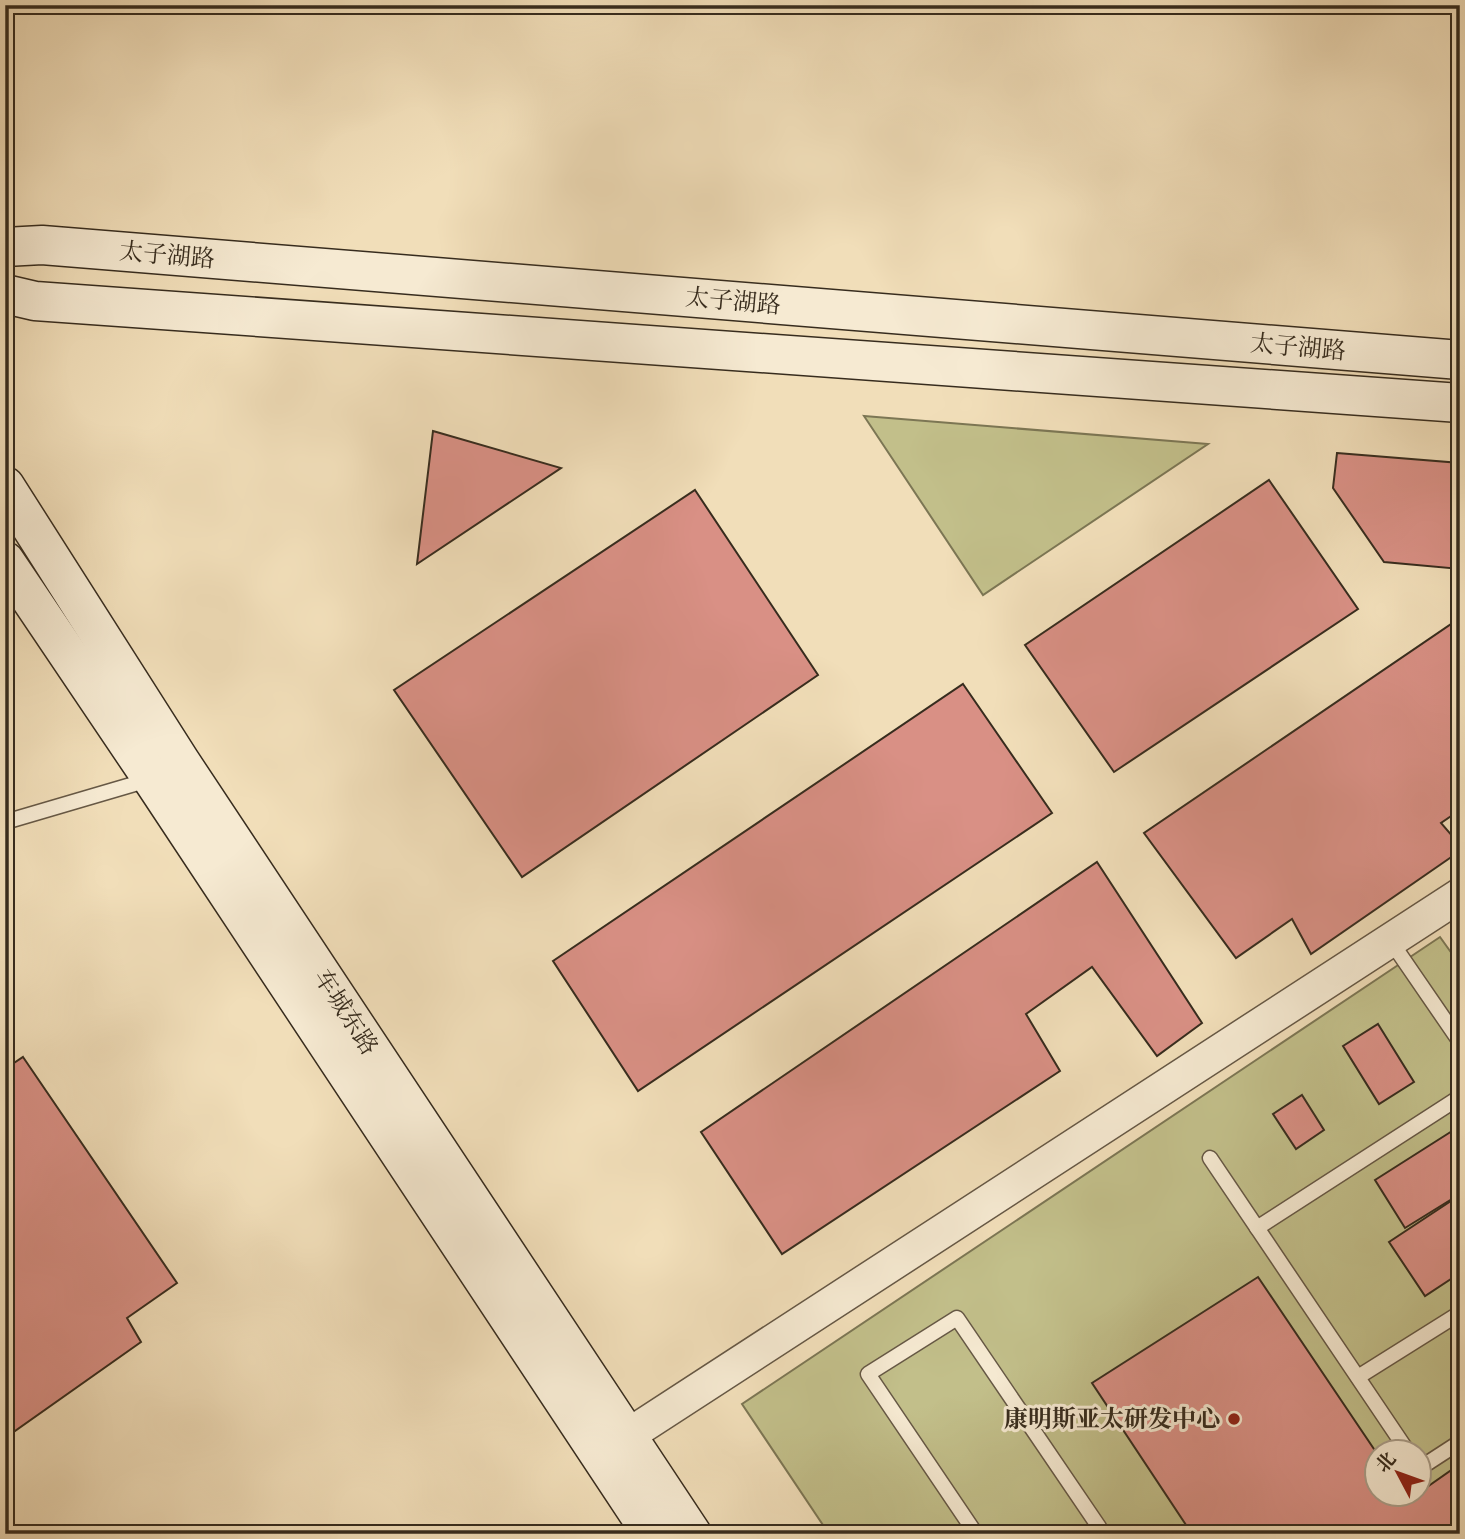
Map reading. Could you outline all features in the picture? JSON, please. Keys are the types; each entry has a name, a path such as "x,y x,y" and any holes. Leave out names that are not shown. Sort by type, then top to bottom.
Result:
{"main road":[{"name":"太子湖路","path":"5,247 69,247 1460,360"},
{"name":"太子湖路","path":"5,294 35,301 1460,403"},
{"name":"车城东路","path":"5,486 613,1445 652,1534"},
{"name":"车城东路","path":"5,561 152,779 613,1445 692,1534"},
{"path":"613,1445 631,1534"}],"street":[{"path":"613,1445 1460,895"}],"lane":[{"path":"5,822 152,779"},
{"path":"1390,940 1460,1042"},
{"path":"1257,1228 1460,1097"},
{"path":"1210,1158 1399,1438"},
{"path":"1358,1377 1460,1312"},
{"path":"976,1534 868,1374 957,1318 1099,1527 1089,1534"},
{"path":"1434,1458 1460,1442"}],"shaded area":[{"path":"864,416 1208,444 983,595"},
{"path":"1440,937 1460,965 1460,1534 829,1534 742,1404"}],"building":[{"path":"433,431 561,468 417,564"},
{"path":"1337,453 1460,463 1460,569 1384,562 1333,488"},
{"path":"1269,480 1358,609 1114,772 1025,645"},
{"path":"695,490 818,675 522,877 394,690"},
{"path":"1460,618 1460,810 1441,823 1460,845 1460,851 1311,954 1292,919 1236,958 1144,833"},
{"path":"963,684 1052,813 638,1091 553,961"},
{"path":"1097,862 1202,1023 1157,1056 1092,967 1026,1014 1060,1071 782,1254 701,1132"},
{"path":"1378,1024 1414,1082 1379,1104 1343,1046"},
{"path":"23,1057 177,1283 127,1318 141,1342 5,1438 5,1069"},
{"path":"1302,1095 1324,1130 1296,1149 1273,1114"},
{"path":"1460,1126 1460,1194 1405,1228 1375,1180"},
{"path":"1460,1195 1460,1273 1425,1296 1389,1242"},
{"name":"康明斯亚太研发中心","path":"1258,1277 1367,1438 1364,1438 1364,1508 1434,1508 1434,1482 1460,1464 1460,1534 1192,1534 1092,1383"}],"place":[{"name":"康明斯亚太研发中心","path":"1234,1419"}]}
